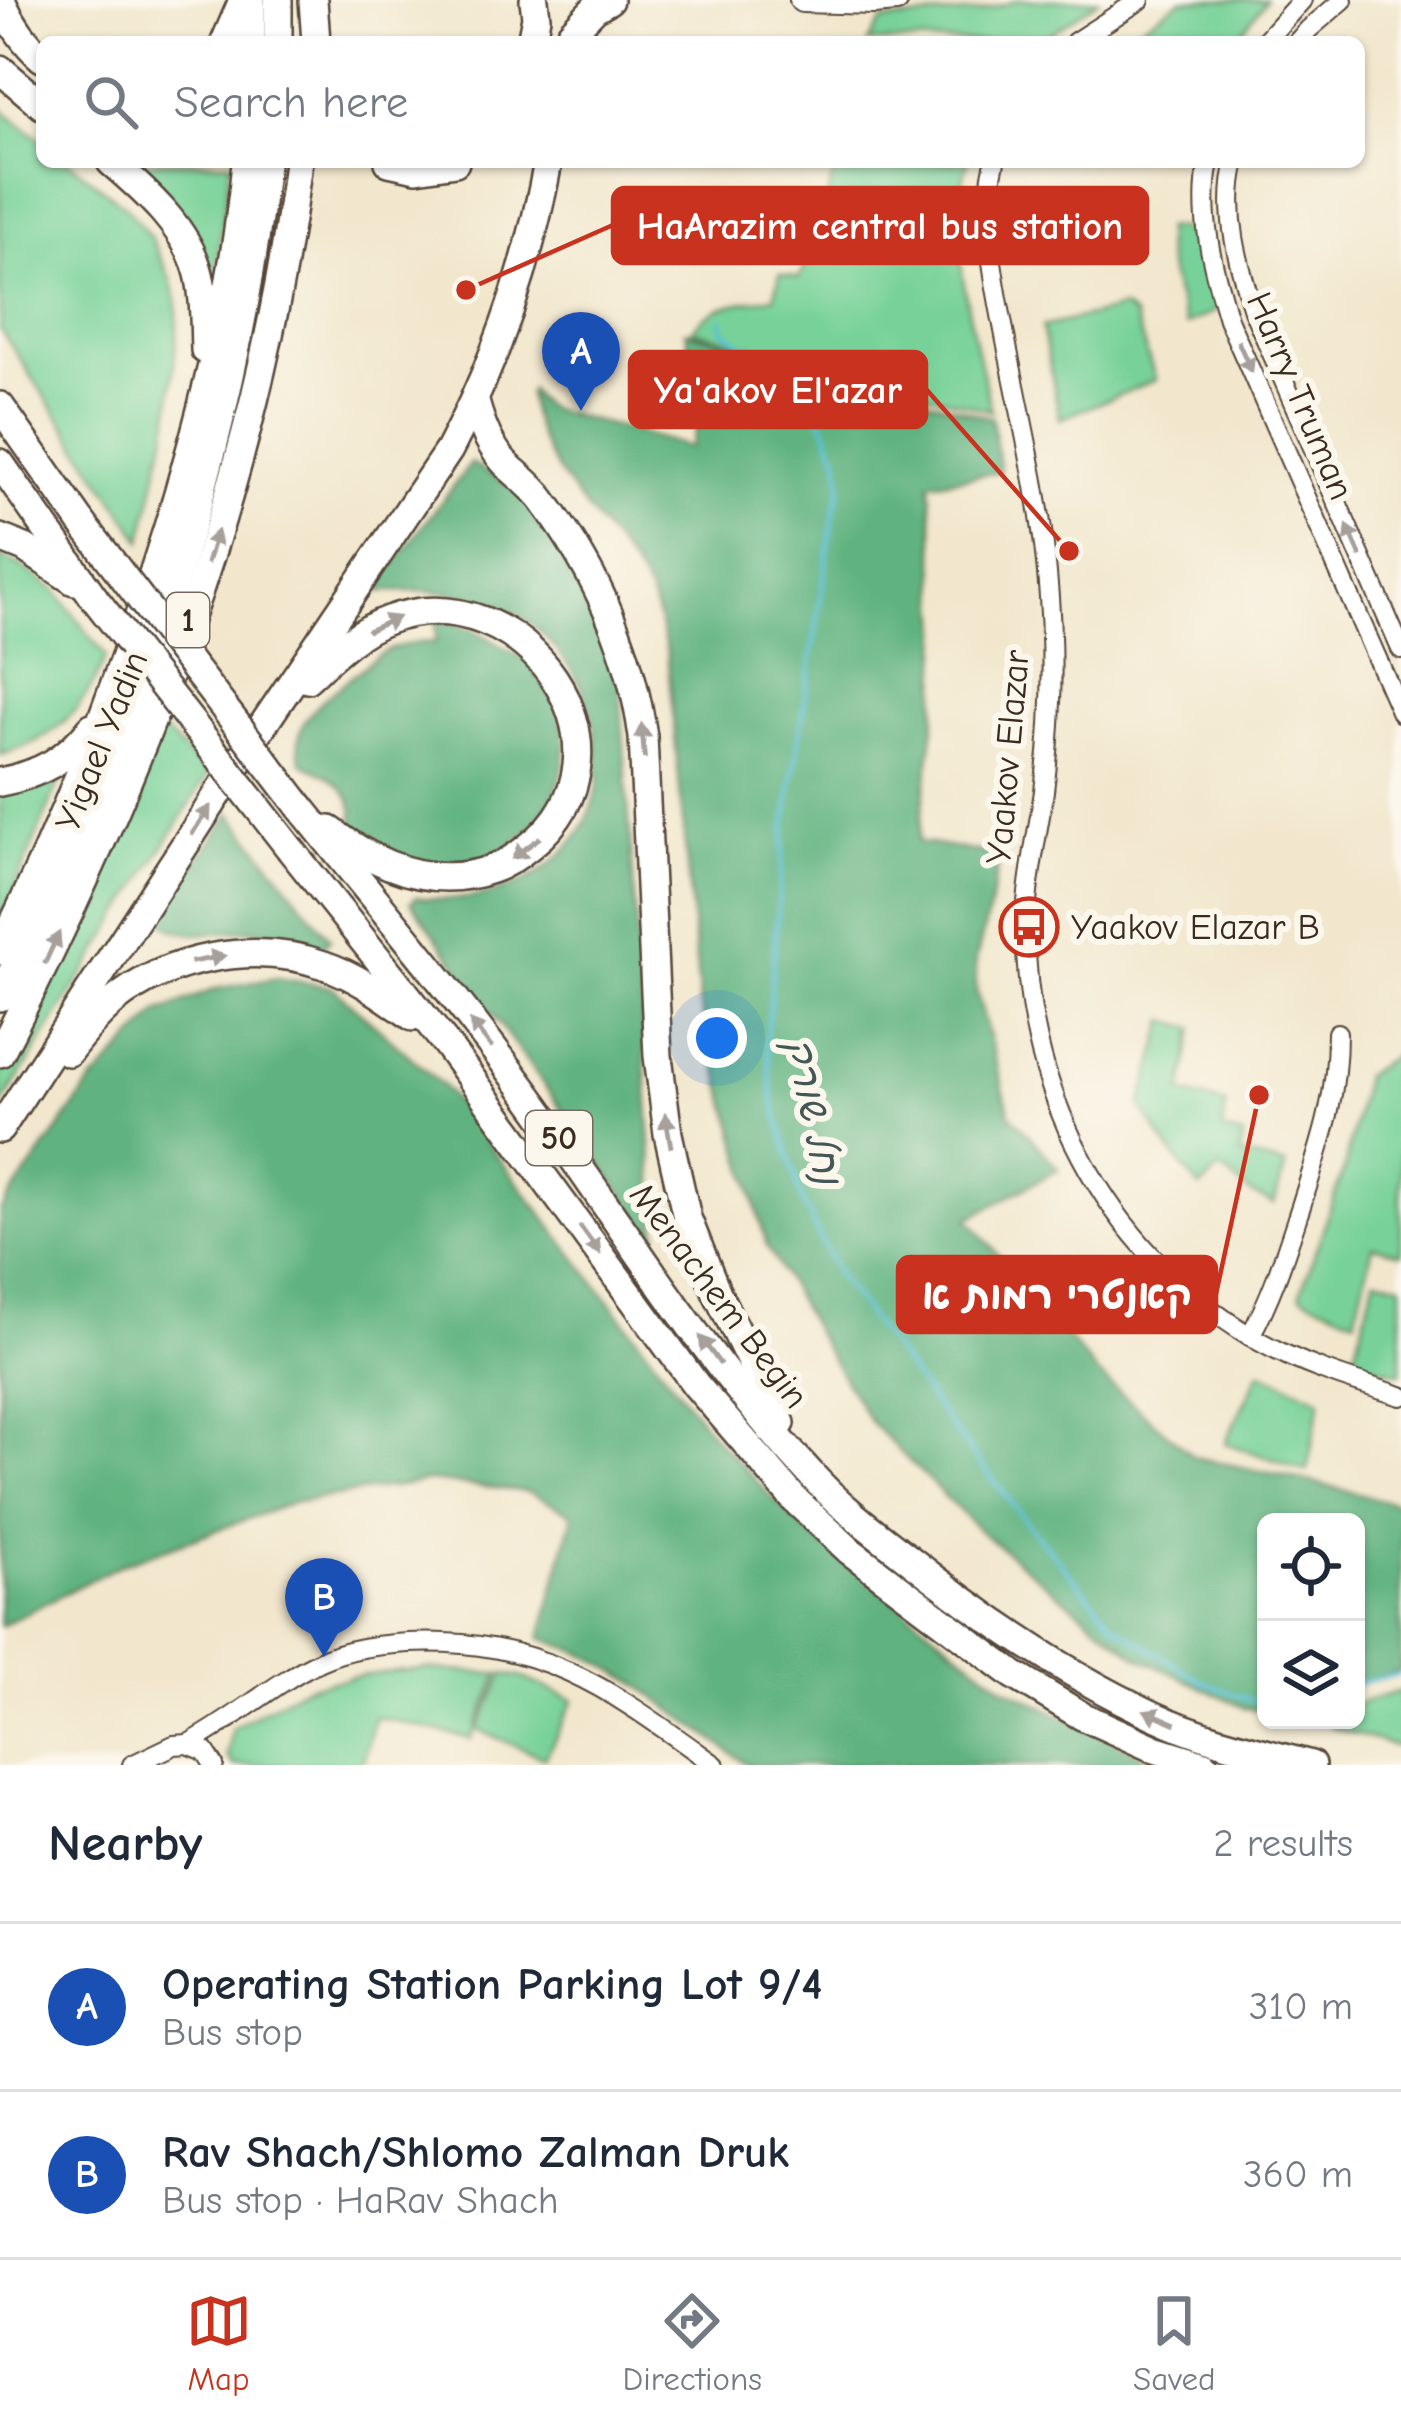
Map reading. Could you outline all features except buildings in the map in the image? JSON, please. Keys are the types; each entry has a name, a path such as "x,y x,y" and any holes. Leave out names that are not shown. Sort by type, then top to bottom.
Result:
{"highway":[{"path":"1,0 10,21 36,52"},
{"path":"227,36 247,0"},
{"path":"247,0 250,36"},
{"path":"278,0 278,36"},
{"path":"311,0 313,36"},
{"path":"532,36 534,0"},
{"path":"570,36 577,0"},
{"path":"572,36 595,8 609,0"},
{"path":"0,68 36,100"},
{"path":"117,168 160,208 198,268 207,384"},
{"path":"0,951 36,878 111,698 172,511 231,273 245,168"},
{"name":"Yigael Yadin","path":"0,998 110,756 176,573 200,496 241,324 265,168"},
{"name":"Yigael Yadin","path":"0,1053 100,845 194,604 236,466 268,337 297,168"},
{"path":"0,1130 263,725 449,450 475,402 508,321 526,267 547,168"},
{"path":"475,402 496,452 539,495 588,567 612,616 637,694 658,1056 668,1134 687,1218 717,1293 810,1474"},
{"name":"Menachem Begin","path":"0,406 82,523 520,1083 746,1399 810,1474 927,1574 1069,1671 1157,1717 1311,1765"},
{"path":"0,463 65,567"},
{"path":"0,538 65,567"},
{"name":"Menachem Begin","path":"65,567 446,1045 696,1384 795,1500 850,1551 1014,1675 1082,1715 1155,1749 1205,1765"},
{"path":"263,725 354,639 383,621 410,613 457,613 498,626 535,654 561,687 577,736 570,793 543,836 501,866 456,878 404,872 344,841 301,808"},
{"path":"0,782 57,762 80,742 111,698"},
{"path":"0,1141 82,1034 113,1002 189,962 231,954 280,955 324,964 366,983 446,1045"}],"main road":[{"path":"802,0 896,0"}],"street":[{"path":"1084,36 1140,0"},
{"path":"1269,36 1302,0"},
{"path":"1303,36 1343,0"},
{"name":"Yaakov Elazar","path":"994,168 988,224 992,259 1042,533 1050,607 1048,752 1026,914 1028,980 1038,1046 1059,1112 1090,1176 1132,1235 1185,1289 1250,1336 1327,1373 1401,1396"},
{"name":"Harry Truman","path":"1209,168 1205,220 1228,319 1401,713"},
{"name":"Harry Truman","path":"1235,168 1231,218 1252,310 1401,649"},
{"path":"1250,1336 1275,1285 1331,1109 1337,1033"},
{"path":"132,1765 188,1744 290,1677 341,1653 424,1642 536,1658 579,1675 715,1765"},
{"path":"214,1762 227,1719"},
{"path":"188,1744 205,1750 214,1762"}],"green space":[{"path":"1019,0 1099,0 1047,36 872,36 882,21 978,12"},
{"path":"1182,0 1266,0 1239,36 1125,36"},
{"path":"0,108 36,136 36,168 77,168 126,207 150,237 171,279 177,334 169,420 142,541 0,329"},
{"path":"140,168 230,168 214,282 199,244 163,190"},
{"path":"835,168 967,168 961,191 960,253 991,411 692,330 719,309 774,297 780,274 799,278 816,248"},
{"path":"1165,228 1197,229 1216,311 1186,325 1168,265"},
{"path":"1123,308 1134,316 1156,380 1060,419 1042,327"},
{"path":"686,331 992,418 1000,472 930,483 940,632 935,720 918,842 1000,855 976,960 976,989 1010,1114 1059,1169 968,1219 1098,1374 1194,1457 1401,1505 1401,1670 1365,1682 1365,1513 1257,1513 1257,1710 1138,1657 982,1533 871,1423 767,1246 700,1005 667,652 658,616 643,582 558,471 534,422 528,394 531,389 547,408 690,447 710,384 691,358"},
{"path":"471,463 508,485 535,509 580,578 603,625 620,686 654,1237 411,902 416,897 476,897 532,877 575,838 590,812 598,782 595,731 586,698 564,660 536,629 511,611 479,599 377,591"},
{"path":"0,556 55,590 106,657 66,720 37,741 0,755"},
{"path":"436,620 471,629 527,661 560,717 565,744 563,770 540,818 498,853 456,867 409,859 365,837 353,827 352,804 342,787 303,764 299,750 303,726 318,705 384,653 436,642"},
{"path":"159,726 208,775 0,1108 0,1072 36,1008"},
{"path":"66,766 0,923 0,789"},
{"path":"231,813 330,939 323,947 258,930 191,934 158,916"},
{"path":"277,978 332,987 444,1087 714,1437 801,1527 1004,1687 1161,1765 748,1765 630,1679 587,1655 541,1638 573,1514 529,1492 429,1481 292,1503 122,1564 0,1626 0,1211 90,1085 158,1013 215,989"},
{"path":"1166,1020 1194,1028 1182,1093 1226,1104 1222,1131 1243,1136 1240,1155 1286,1165 1274,1204 1250,1193 1221,1169 1200,1188 1141,1106"},
{"path":"1398,1053 1401,1253 1373,1246 1355,1319 1300,1295 1346,1163 1364,1076"},
{"path":"1375,1278 1401,1284 1401,1373 1353,1361"},
{"path":"1260,1371 1321,1399 1307,1471 1225,1443"},
{"path":"426,1669 499,1674 471,1739 375,1716 362,1765 233,1765 227,1756 232,1728 307,1686"},
{"path":"503,1674 574,1700 545,1758 478,1730"},
{"path":"1401,1691 1401,1748 1338,1729 1365,1729 1365,1701"}],"waterway":[{"name":"נחל שורק","path":"721,319 722,329 743,345 792,367 839,460 841,486 785,829 766,1040 774,1103 801,1198 838,1276 951,1427 1114,1625 1202,1682 1257,1702"},
{"name":"נחל שורק","path":"1365,1681 1401,1674"}],"place":[{"name":"HaArazim central bus station","path":"466,290"},
{"name":"Operating Station Parking Lot 9/4","path":"581,411"},
{"name":"Ya'akov El'azar","path":"1069,551"},
{"name":"Yaakov Elazar B","path":"1029,927"},
{"name":"קאנטרי רמות א","path":"1259,1095"},
{"name":"Rav Shach/Shlomo Zalman Druk","path":"324,1657"}]}
